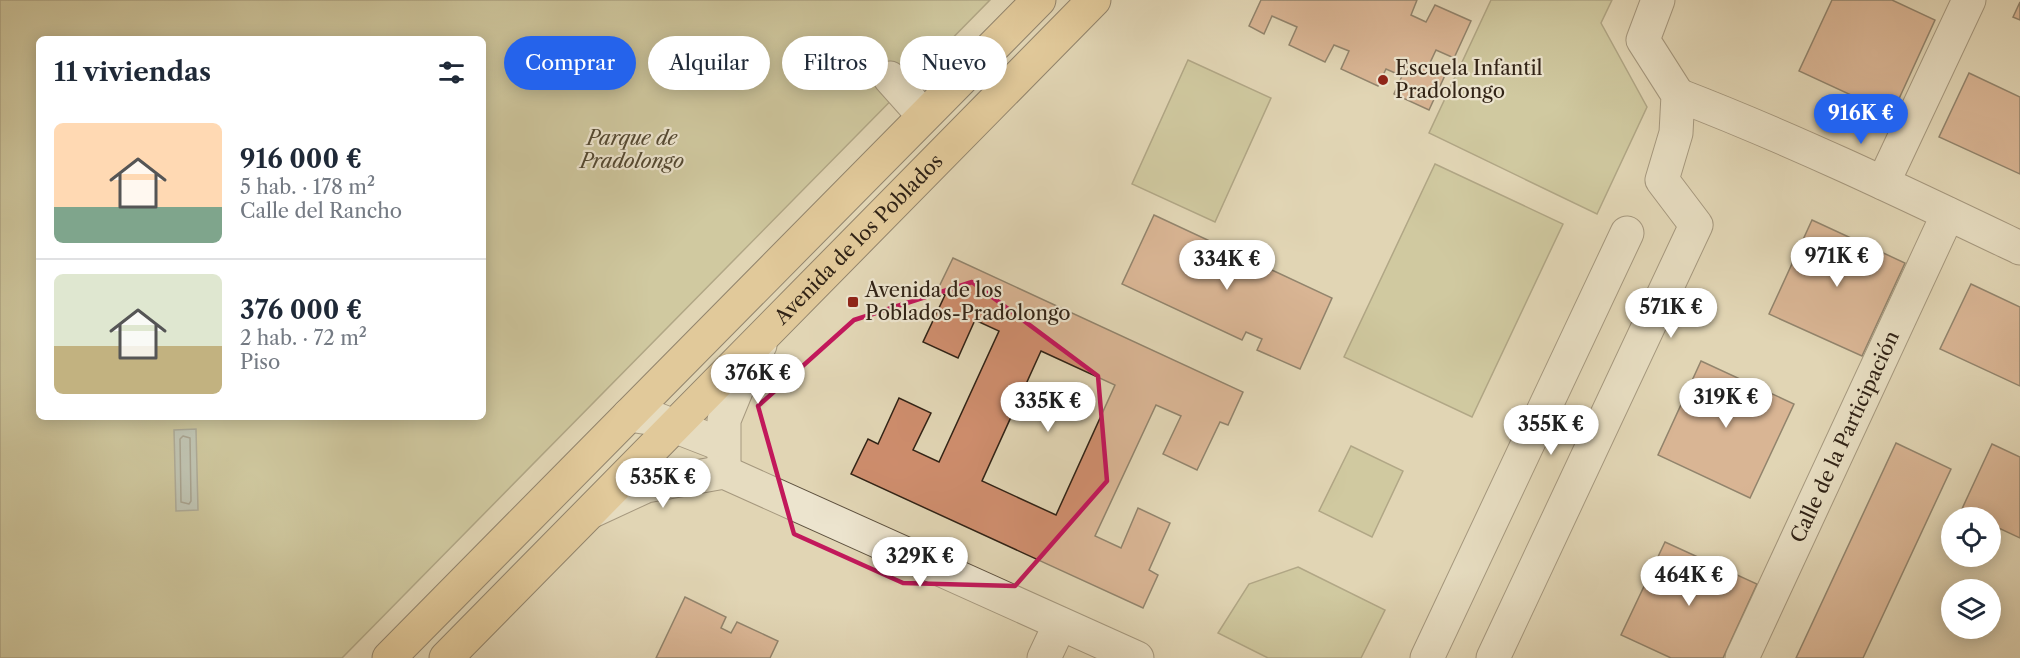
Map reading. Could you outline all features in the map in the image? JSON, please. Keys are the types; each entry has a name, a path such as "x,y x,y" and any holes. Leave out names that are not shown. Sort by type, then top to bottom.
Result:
{"main road":[{"name":"Avenida de los Poblados","path":"389,658 722,324 923,115 1038,0"},
{"name":"Avenida de los Poblados","path":"446,658 1094,0"}],"street":[{"path":"1658,0 1643,40 1678,95 1883,183 2020,248"},
{"path":"1883,183 1969,0"},
{"path":"891,78 923,115"},
{"path":"1493,658 1696,225 1662,180 1676,133 1678,95"},
{"name":"Calle de la Participación","path":"1742,658 1948,214"},
{"path":"1427,658 1627,233"},
{"path":"724,459 724,420 745,369 769,332"},
{"path":"629,415 675,425 724,459 1060,624 1137,658"},
{"path":"592,511 646,486 724,459"},
{"path":"1044,658 1060,624"}],"highlighted area":[{"path":"972,282 1098,376 1107,481 1015,586 903,583 794,534 758,406 854,320"}],"green space":[{"name":"Parque de Pradolongo","path":"0,0 990,0 955,36 900,36 901,90 342,658 0,658"},
{"path":"1491,0 1612,0 1601,23 1647,107 1597,214 1429,133"},
{"path":"1188,60 1271,98 1215,222 1132,184"},
{"path":"1435,164 1563,224 1472,417 1344,357"},
{"path":"1351,446 1403,471 1372,537 1319,511"},
{"path":"1298,567 1385,610 1361,658 1268,658 1218,633 1249,584"}],"water":[{"path":"196,429 198,510 176,511 174,430"}],"building":[{"path":"1261,0 1417,0 1411,15 1426,22 1435,5 1471,21 1454,58 1436,50 1429,65 1446,73 1429,110 1394,94 1402,76 1386,69 1378,86 1341,69 1349,51 1334,45 1325,62 1289,45 1297,27 1272,16 1264,34 1249,26"},
{"path":"1832,0 1892,0 1935,20 1892,114 1799,71"},
{"path":"2020,2 2020,20 2013,17"},
{"path":"1969,73 2020,97 2020,174 1939,137"},
{"path":"1154,215 1332,298 1300,369 1257,350 1262,339 1246,332 1242,340 1122,284"},
{"path":"1812,220 1905,263 1862,356 1769,314"},
{"path":"953,258 1243,392 1228,425 1220,422 1197,470 1163,454 1181,416 1156,405 1095,536 1121,548 1138,508 1170,523 1149,570 1158,575 1143,608 851,474 868,439 878,444 899,398 931,413 913,450 939,462 999,331 975,320 958,358 923,342 945,295 937,291","holes":["1041,351 1115,385 1056,515 982,481"]},
{"path":"1971,284 2020,307 2020,386 1940,349"},
{"path":"1701,361 1794,404 1750,498 1658,455"},
{"path":"1896,443 1951,469 1863,658 1796,658"},
{"path":"1992,444 2020,457 2020,538 2001,529 2001,507 1963,507"},
{"path":"1665,542 1757,584 1723,658 1671,658 1621,635"},
{"path":"685,597 726,617 721,628 731,633 737,622 778,641 770,658 656,658"}],"place":[{"name":"Escuela Infantil Pradolongo","path":"1383,80"},
{"name":"Avenida de los Poblados-Pradolongo","path":"853,302"}]}
